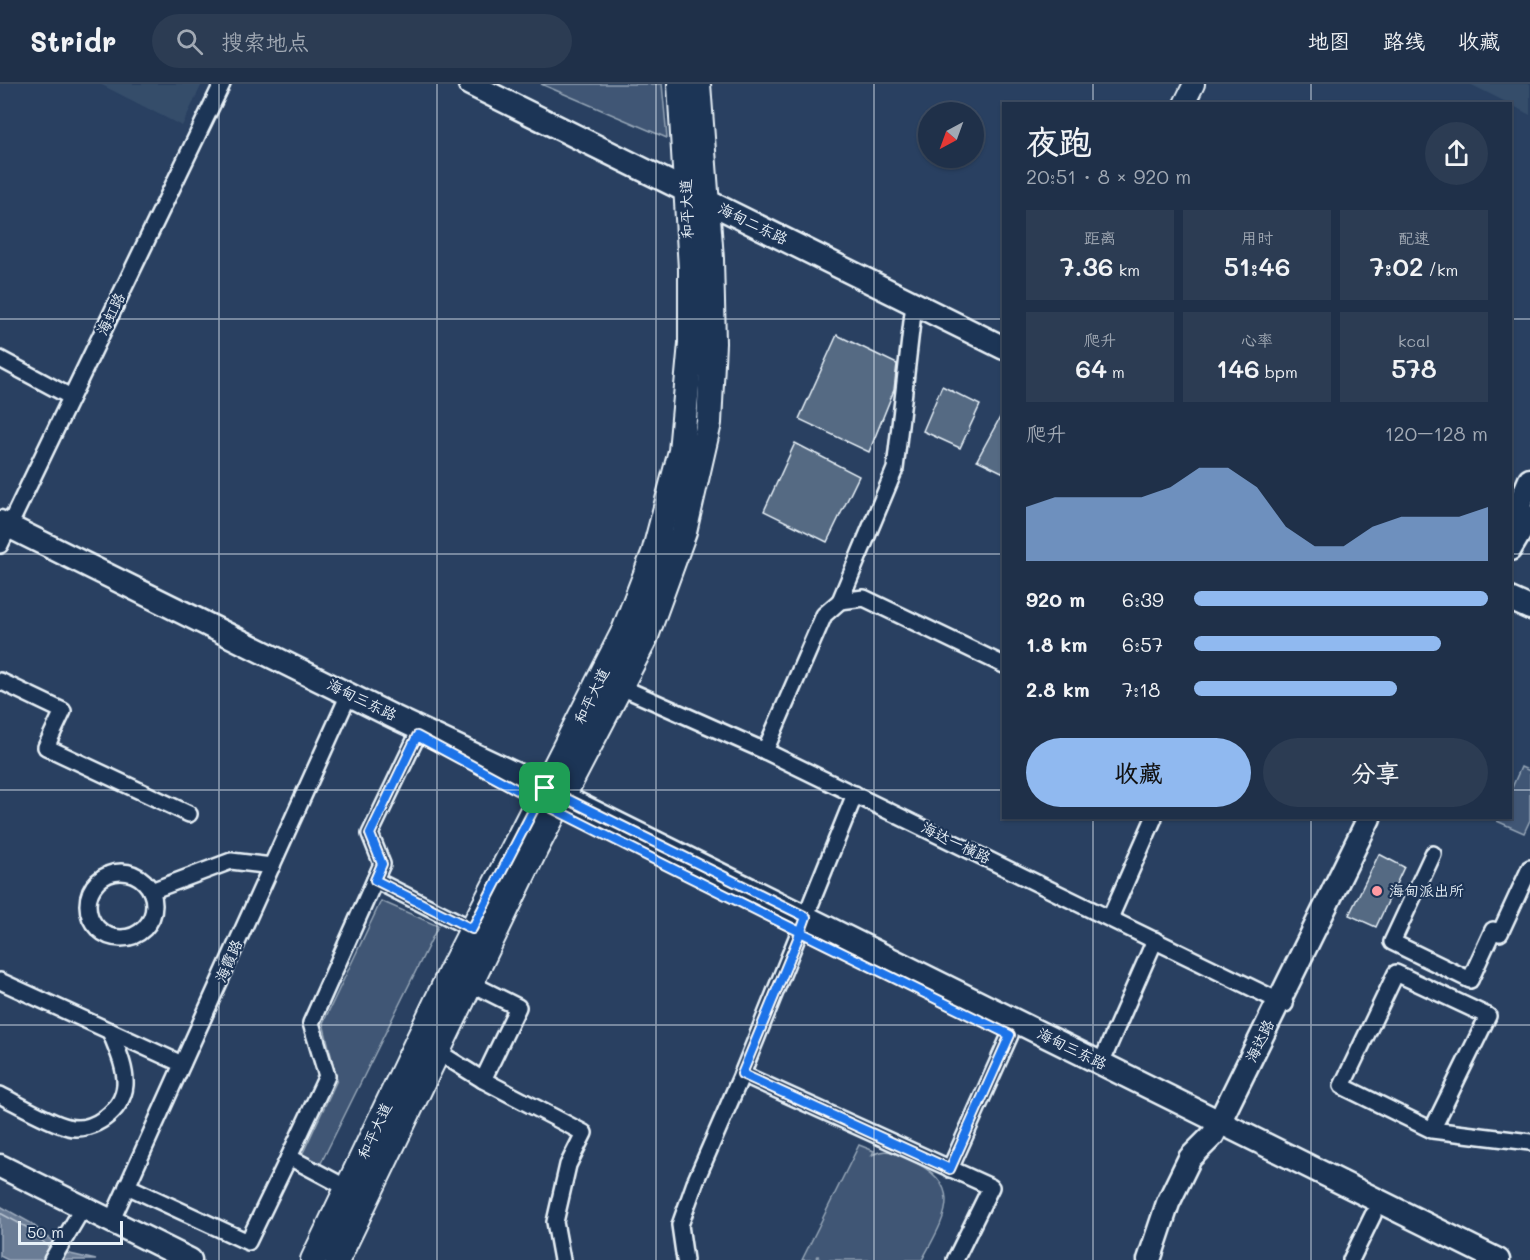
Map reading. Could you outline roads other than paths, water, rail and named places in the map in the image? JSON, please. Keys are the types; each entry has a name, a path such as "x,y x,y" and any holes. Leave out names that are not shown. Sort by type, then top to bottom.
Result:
{"main road":[{"name":"海甸二东路","path":"470,84 696,189 1002,337"},
{"name":"海甸二东路","path":"500,84 914,304 1002,347"},
{"name":"和平大道","path":"313,1260 472,929 621,687 649,629 678,551 693,500 709,423 713,306 680,84"},
{"name":"和平大道","path":"337,1260 536,848 551,799 624,631 654,553 681,451 691,343 699,84"},
{"path":"1512,521 1530,480"},
{"path":"1512,546 1530,515"},
{"name":"海甸三东路","path":"3,532 394,717 551,799"},
{"path":"3,532 803,924 1010,1035 1221,1131 1373,1215 1466,1260"},
{"path":"1512,589 1530,597"},
{"path":"1512,600 1530,609"},
{"name":"海达路","path":"1284,1003 1369,819"},
{"name":"海达路","path":"1157,1260 1202,1164 1221,1131 1378,819"},
{"name":"海甸三东路","path":"803,924 1101,1064 1221,1131 1498,1260"},
{"name":"海达路","path":"1149,1260 1168,1203 1190,1158 1221,1131"},
{"path":"0,1166 190,1260"},
{"path":"0,1177 165,1260"}],"street":[{"name":"海虹路","path":"3,532 71,397 222,84"},
{"path":"1185,102 1194,84"},
{"path":"1192,102 1201,84"},
{"path":"765,751 824,615 840,601 895,469 914,304"},
{"path":"0,359 71,397"},
{"path":"840,601 864,598 1002,664"},
{"path":"0,681 63,711 46,747 189,814"},
{"name":"海达一横路","path":"621,687 765,751 1284,1003"},
{"name":"海霞路","path":"111,1222 346,701"},
{"path":"128,1186 248,1242 327,1076 311,1023 382,864 370,834 417,736"},
{"path":"685,1260 680,1225 696,1180 742,1074 855,794"},
{"path":"1110,918 1154,819"},
{"path":"1433,854 1392,942 1470,980 1493,930 1500,933 1530,868"},
{"path":"151,891 231,861 272,866"},
{"path":"127,873 137,876 151,891 154,902 149,924 131,937 119,939 108,936 92,920 89,900 92,890 107,876 127,873"},
{"path":"375,880 472,929"},
{"path":"1101,1064 1155,940"},
{"path":"1432,1130 1488,1016 1396,973 1342,1086 1432,1130 1530,1142"},
{"path":"0,981 182,1064"},
{"path":"472,984 518,1007 483,1080"},
{"path":"0,1095 68,1127 95,1126 113,1110 125,1087 123,1071 110,1031"},
{"path":"950,1169 1010,1035"},
{"path":"438,1052 483,1080 584,1133 568,1165 555,1222 562,1260"},
{"path":"742,1074 991,1187 955,1260"},
{"path":"289,1156 347,1188"},
{"path":"1351,1260 1373,1215"},
{"path":"52,1260 78,1216"}],"water":[{"path":"0,1206 31,1223 66,1253 96,1260 8,1260 0,1256"}],"place":[{"name":"海甸派出所","path":"1377,891"}]}
